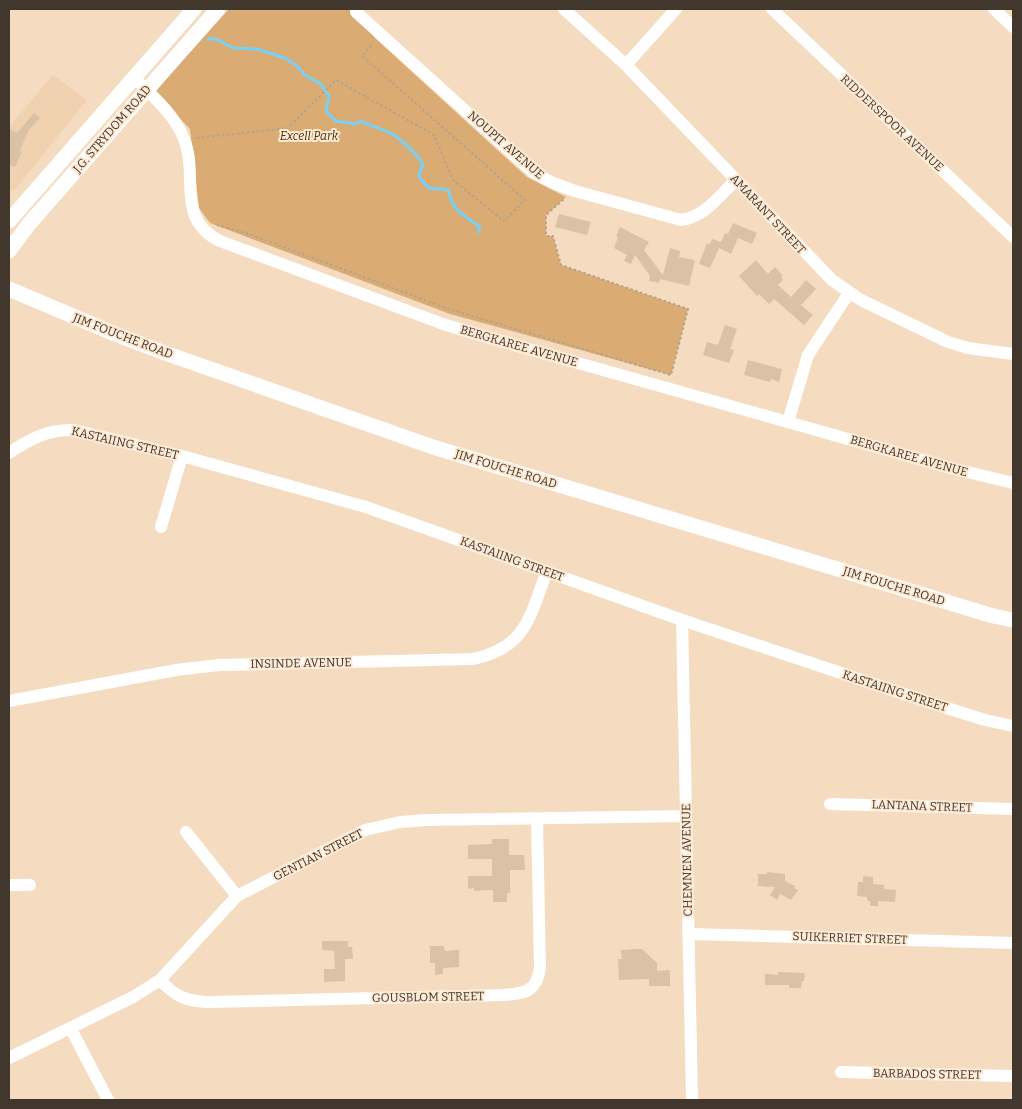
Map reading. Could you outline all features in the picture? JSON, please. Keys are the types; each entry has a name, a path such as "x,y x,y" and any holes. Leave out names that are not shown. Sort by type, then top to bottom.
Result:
{"street":[{"name":"J.G. STRYDOM ROAD","path":"9,221 194,9"},
{"name":"J.G. STRYDOM ROAD","path":"9,251 30,224 218,9"},
{"name":"NOUPIT AVENUE","path":"356,9 356,12 541,178 575,191 681,220 691,219 700,214 736,180"},
{"name":"AMARANT STREET","path":"564,9 626,64 822,271 849,293 948,342 968,348 1013,354"},
{"path":"626,64 676,9"},
{"name":"RIDDERSPOOR AVENUE","path":"772,9 1013,237"},
{"path":"994,9 1013,27"},
{"name":"BERGKAREE AVENUE","path":"134,77 167,112 181,132 189,157 193,213 199,226 214,238 470,332 948,467 1013,483"},
{"name":"JIM FOUCHE ROAD","path":"9,289 107,331 165,353 433,447 993,616 1013,620"},
{"path":"788,422 808,354 849,293"},
{"name":"KASTAIING STREET","path":"9,453 43,434 62,430 80,432 182,456 351,502 682,620 931,703 985,720 1013,726"},
{"path":"161,527 182,456"},
{"name":"INSINDE AVENUE","path":"9,700 149,675 218,665 474,658 489,656 514,642 522,631 547,571"},
{"name":"CHEMNEN AVENUE","path":"682,620 692,1100"},
{"name":"LANTANA STREET","path":"830,804 1013,809"},
{"name":"GENTIAN STREET","path":"9,1058 145,991 160,980 237,896 365,830 379,826 427,820 686,816"},
{"name":"GOUSBLOM STREET","path":"160,980 174,994 181,998 209,1002 522,993 535,984 540,968 537,819"},
{"path":"186,832 237,896"},
{"path":"9,885 30,886"},
{"name":"SUIKERRIET STREET","path":"688,934 1013,943"},
{"path":"71,1029 108,1100"},
{"name":"BARBADOS STREET","path":"840,1072 1013,1076"}],"path":[{"path":"191,139 288,128 336,80 434,135 453,180 504,221 525,200 362,56 376,39"},
{"path":"211,223 246,233 449,309 671,375 688,309 560,265 553,236 546,236 546,215 566,197"}],"shaded area":[{"path":"53,75 87,100 14,191 9,188 9,127"}],"green space":[{"name":"Excell Park","path":"229,9 348,9 356,12 376,39 527,177 566,197 546,215 546,236 553,236 561,265 688,309 671,375 450,314 210,223 199,208 190,129 154,92"}],"building":[{"path":"34,113 40,118 29,130 15,167 9,164 9,129 17,133"},
{"path":"559,214 591,222 587,235 555,227"},
{"path":"733,223 757,233 752,244 738,238 731,254 719,248 710,268 699,264 707,243 710,244 712,239 721,242 725,233 728,234"},
{"path":"620,227 649,242 644,250 663,275 670,248 680,251 679,257 695,260 689,286 660,279 659,283 649,281 650,276 635,255 631,264 624,261 627,255 614,248"},
{"path":"756,260 768,274 775,267 783,276 781,277 783,280 778,285 791,297 806,280 816,289 801,305 813,315 804,325 774,299 769,304 759,294 757,296 739,276"},
{"path":"725,325 737,329 730,349 734,350 729,363 703,355 707,342 718,345"},
{"path":"748,360 782,369 779,382 771,379 770,382 744,375"},
{"path":"492,839 509,839 509,855 524,855 525,870 510,870 510,893 507,893 507,902 493,902 493,890 474,891 474,888 468,889 468,876 492,876 492,859 468,859 468,845 492,844"},
{"path":"767,872 785,874 785,881 795,886 794,888 798,890 791,900 780,894 777,900 770,895 775,887 758,886 758,874 767,874"},
{"path":"863,876 873,877 873,884 884,885 884,889 896,890 895,902 878,901 878,906 870,906 870,901 867,901 867,897 857,896 858,882 863,882"},
{"path":"322,941 348,941 348,947 352,947 353,959 345,959 345,981 324,982 324,969 335,969 334,951 322,950"},
{"path":"430,946 444,946 445,951 459,950 459,967 443,968 443,974 435,975 435,963 430,963"},
{"path":"642,949 657,963 657,971 670,970 670,986 649,986 649,979 619,980 618,959 622,959 621,950"},
{"path":"778,972 805,973 801,988 789,988 789,985 765,985 765,974 778,975"}],"waterway":[{"path":"208,39 216,39 233,48 257,49 285,58 296,65 305,75 322,85 329,96 326,111 336,121 356,124 361,121 394,135 419,158 423,166 419,177 425,184 430,188 449,191 456,208 480,227 478,232"}]}
